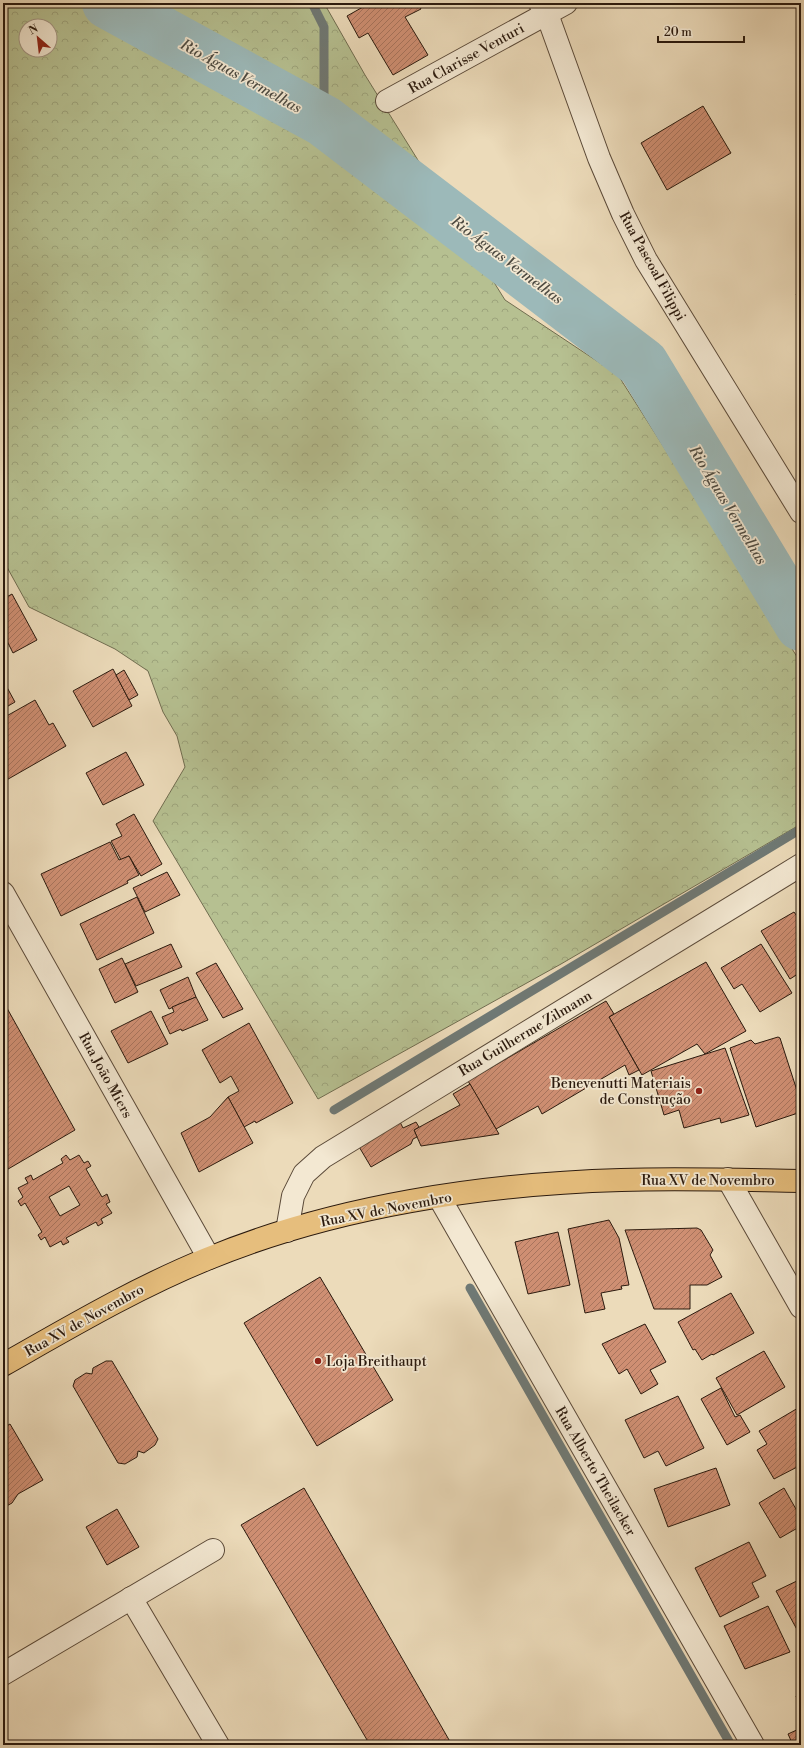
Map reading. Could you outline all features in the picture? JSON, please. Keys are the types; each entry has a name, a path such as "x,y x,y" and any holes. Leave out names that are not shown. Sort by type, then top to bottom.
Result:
{"main road":[{"name":"Rua XV de Novembro","path":"3,1365 133,1292 209,1258 287,1231 340,1216 390,1205 439,1197 568,1182 728,1179 801,1181"}],"street":[{"name":"Rua Clarisse Venturi","path":"387,101 543,8 566,3"},
{"name":"Rua Pascoal Filippi","path":"543,8 599,158 626,221 646,260 801,512"},
{"name":"Rua Guilherme Zilmann","path":"287,1231 293,1196 304,1174 323,1157 801,865"},
{"name":"Rua João Miers","path":"3,893 209,1258"},
{"path":"728,1179 801,1307"},
{"name":"Rua Alberto Theilacker","path":"439,1197 753,1745"},
{"path":"3,1674 213,1550"},
{"path":"131,1598 218,1745"}],"green space":[{"path":"3,3 324,3 365,75 505,300 618,375 801,663 801,824 561,964 318,1099 153,821 185,767 177,736 163,712 148,671 115,649 29,607 3,560"}],"building":[{"path":"370,3 418,3 421,9 405,17 428,55 393,75 368,33 359,38 347,16"},
{"path":"703,106 731,153 667,190 641,143"},
{"path":"801,291 801,302 796,294"},
{"path":"12,594 37,640 13,653 5,637 3,638 3,599"},
{"path":"113,669 132,706 93,727 73,691"},
{"path":"124,670 138,695 129,700 116,675"},
{"path":"3,680 15,702 3,709"},
{"path":"35,700 49,725 53,723 66,746 3,782 3,718"},
{"path":"126,752 144,785 103,805 86,773"},
{"path":"134,814 162,864 141,876 129,856 121,860 111,841 122,836 116,824"},
{"path":"110,842 119,860 129,856 139,875 127,881 128,883 61,916 41,874"},
{"path":"167,872 180,895 145,912 133,888"},
{"path":"137,897 154,933 97,960 80,924"},
{"path":"794,912 801,922 801,972 790,979 761,931"},
{"path":"171,944 182,967 136,986 125,964"},
{"path":"761,944 792,993 760,1012 742,984 734,989 721,968"},
{"path":"122,958 138,992 115,1003 99,969"},
{"path":"706,962 746,1031 705,1054 697,1044 642,1075 609,1017"},
{"path":"216,963 243,1009 223,1018 196,973"},
{"path":"188,977 196,997 169,1009 160,990"},
{"path":"196,997 208,1020 182,1031 181,1029 170,1034 162,1017 174,1012 172,1007"},
{"path":"3,1001 75,1130 3,1172"},
{"path":"606,1001 614,1014 609,1017 639,1070 629,1075 625,1065 542,1114 538,1106 496,1129 468,1081"},
{"path":"151,1011 168,1044 128,1063 111,1031"},
{"path":"801,1012 801,1028 797,1013"},
{"path":"249,1023 293,1103 256,1123 255,1121 244,1127 228,1097 239,1091 231,1076 220,1083 202,1050"},
{"path":"778,1037 780,1038 801,1103 801,1112 756,1127 730,1048 751,1040 755,1044"},
{"name":"Benevenutti Materiais de Construção","path":"725,1048 749,1115 721,1123 720,1118 684,1128 679,1110 664,1115 651,1071"},
{"path":"470,1084 499,1134 421,1146 414,1130 460,1105 453,1094"},
{"path":"228,1097 253,1143 199,1172 181,1133 210,1117"},
{"path":"400,1122 403,1128 416,1122 419,1127 414,1130 417,1137 413,1139 411,1144 371,1167 358,1145"},
{"path":"66,1155 70,1160 79,1155 84,1163 88,1161 91,1166 86,1169 102,1197 107,1194 110,1202 106,1204 112,1213 101,1219 103,1223 98,1226 96,1222 66,1238 69,1242 63,1245 61,1241 50,1247 45,1237 41,1240 38,1235 42,1232 25,1203 21,1206 18,1201 23,1197 18,1188 28,1183 25,1178 31,1175 33,1180 63,1163 61,1159","holes":["69,1186 80,1205 60,1216 49,1197"]},
{"path":"609,1220 619,1238 629,1285 621,1286 622,1289 601,1293 605,1309 585,1313 568,1229"},
{"path":"697,1228 701,1230 713,1250 710,1255 722,1277 707,1285 690,1285 690,1309 654,1309 625,1230"},
{"path":"558,1232 570,1285 528,1294 515,1242"},
{"name":"Loja Breithaupt","path":"320,1277 393,1400 317,1446 244,1323"},
{"path":"731,1293 754,1333 702,1360 695,1349 693,1350 678,1322"},
{"path":"645,1324 666,1362 650,1370 658,1384 641,1394 627,1369 619,1374 602,1344"},
{"path":"764,1351 785,1387 737,1415 716,1378"},
{"path":"106,1361 112,1361 158,1439 155,1445 144,1453 138,1451 137,1457 125,1464 118,1463 73,1386 75,1380 86,1373 92,1374 93,1368"},
{"path":"721,1388 735,1417 740,1415 750,1432 727,1445 701,1399"},
{"path":"678,1396 704,1448 666,1466 658,1451 644,1458 625,1420"},
{"path":"798,1408 801,1413 801,1465 774,1479 757,1450 767,1444 759,1431"},
{"path":"10,1424 43,1480 18,1494 12,1503 3,1508 3,1428"},
{"path":"716,1468 730,1505 668,1527 654,1489"},
{"path":"304,1488 452,1745 370,1745 241,1525"},
{"path":"784,1488 801,1518 801,1526 780,1538 759,1503"},
{"path":"117,1509 139,1547 107,1565 86,1527"},
{"path":"749,1542 766,1576 752,1583 759,1597 720,1617 695,1568"},
{"path":"801,1579 801,1637 776,1591"},
{"path":"768,1606 790,1652 745,1669 724,1626"},
{"path":"801,1693 801,1710 796,1696"},
{"path":"801,1728 801,1745 793,1745 788,1734"}],"waterway":[{"name":"Rio Águas Vermelhas","path":"108,3 324,121 643,364 801,625"},
{"path":"312,3 324,27 324,121"},
{"path":"334,1110 801,829"},
{"path":"470,1288 731,1745"}],"place":[{"name":"Benevenutti Materiais de Construção","path":"699,1091"},
{"name":"Loja Breithaupt","path":"318,1361"}]}
